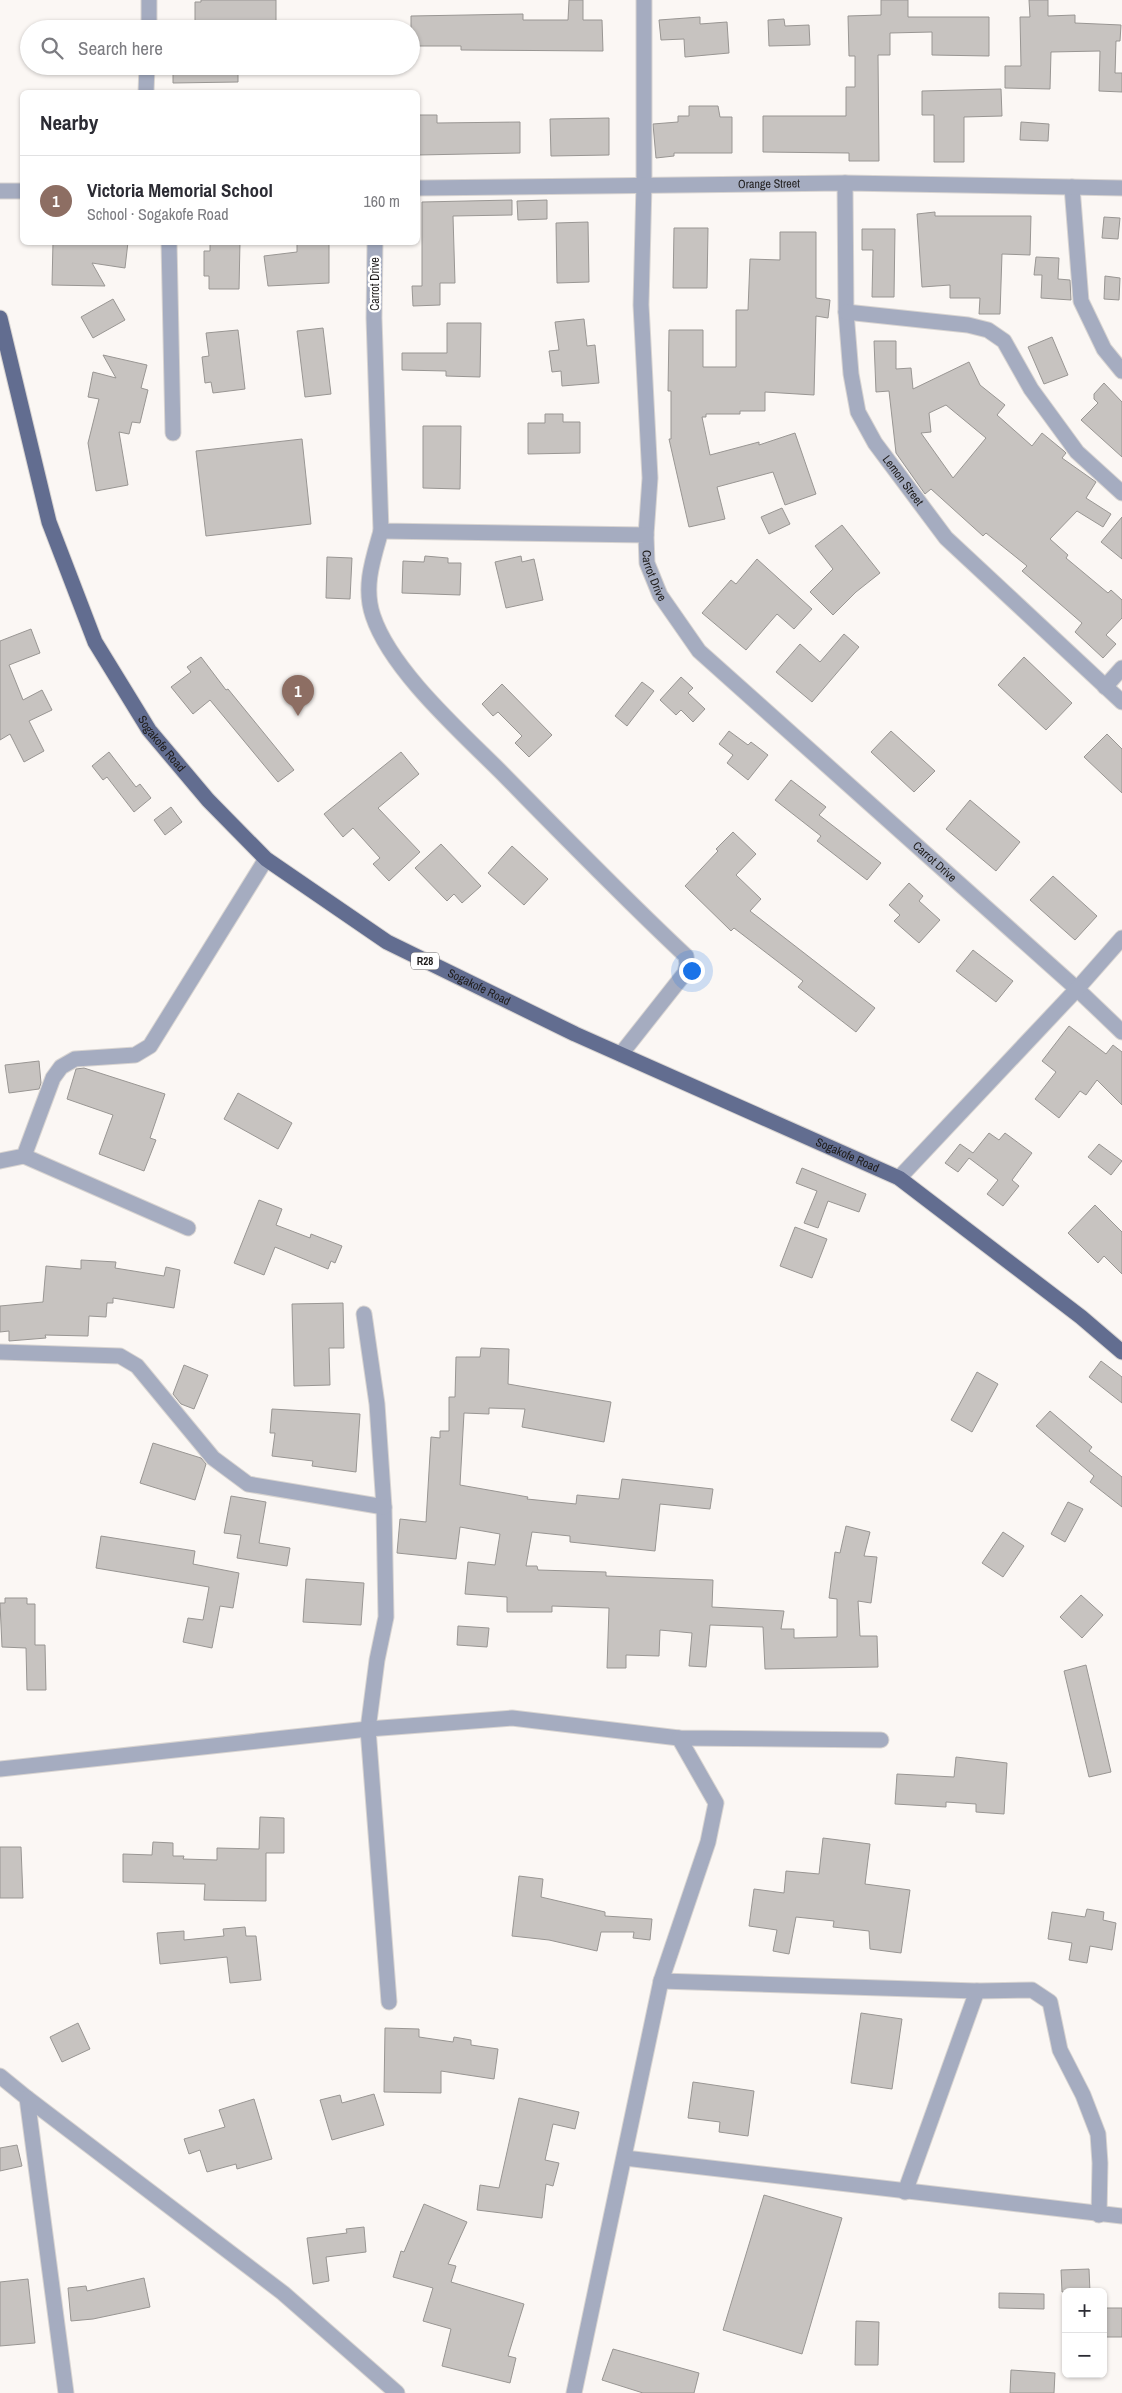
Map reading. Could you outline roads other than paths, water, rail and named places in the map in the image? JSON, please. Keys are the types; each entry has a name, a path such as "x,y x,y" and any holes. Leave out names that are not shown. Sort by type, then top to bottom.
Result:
{"main road":[{"name":"Sogakofe Road","path":"0,318 49,522 95,642 149,730 208,800 266,859 387,942 621,1054 899,1178 1081,1316 1122,1352"}],"street":[{"path":"149,20 150,0"},
{"path":"644,0 644,184 641,305 650,478 646,535"},
{"path":"146,90 147,75"},
{"name":"Orange Street","path":"420,188 644,184 845,184 1122,188"},
{"name":"Lemon Street","path":"845,184 846,312 851,374 858,412 875,443 946,538 1122,702"},
{"path":"1072,187 1080,301 1104,349 1122,371"},
{"path":"0,191 20,191"},
{"path":"169,245 173,433"},
{"name":"Carrot Drive","path":"375,245 374,318 381,531 646,535 647,564 660,596 699,651 1077,989 1122,1032"},
{"path":"846,312 968,325 988,330 1004,341 1031,389 1077,452 1122,493"},
{"path":"381,531 371,568 367,593 373,617 400,667 625,898 686,956 685,973 621,1054"},
{"path":"1105,687 1122,668"},
{"path":"24,1156 53,1078 62,1067 75,1059 135,1055 150,1046 266,859"},
{"path":"899,1178 1077,989 1122,938"},
{"path":"0,1161 24,1156 188,1228"},
{"path":"364,1314 377,1404 384,1508 386,1617 368,1729 389,2002"},
{"path":"0,1352 120,1356 138,1366 213,1458 248,1484 384,1508"},
{"path":"0,1769 368,1729 512,1718 679,1738 881,1740"},
{"path":"574,2393 661,1981 708,1842 716,1803 679,1738"},
{"path":"661,1981 977,1991 1032,1990 1050,2002 1060,2050 1083,2095 1098,2134 1100,2215"},
{"path":"906,2192 977,1991"},
{"path":"0,2076 283,2293 398,2393"},
{"path":"27,2098 66,2393"},
{"path":"625,2158 1100,2215 1122,2216"}],"place":[{"name":"Victoria Memorial School","path":"298,716"}]}
